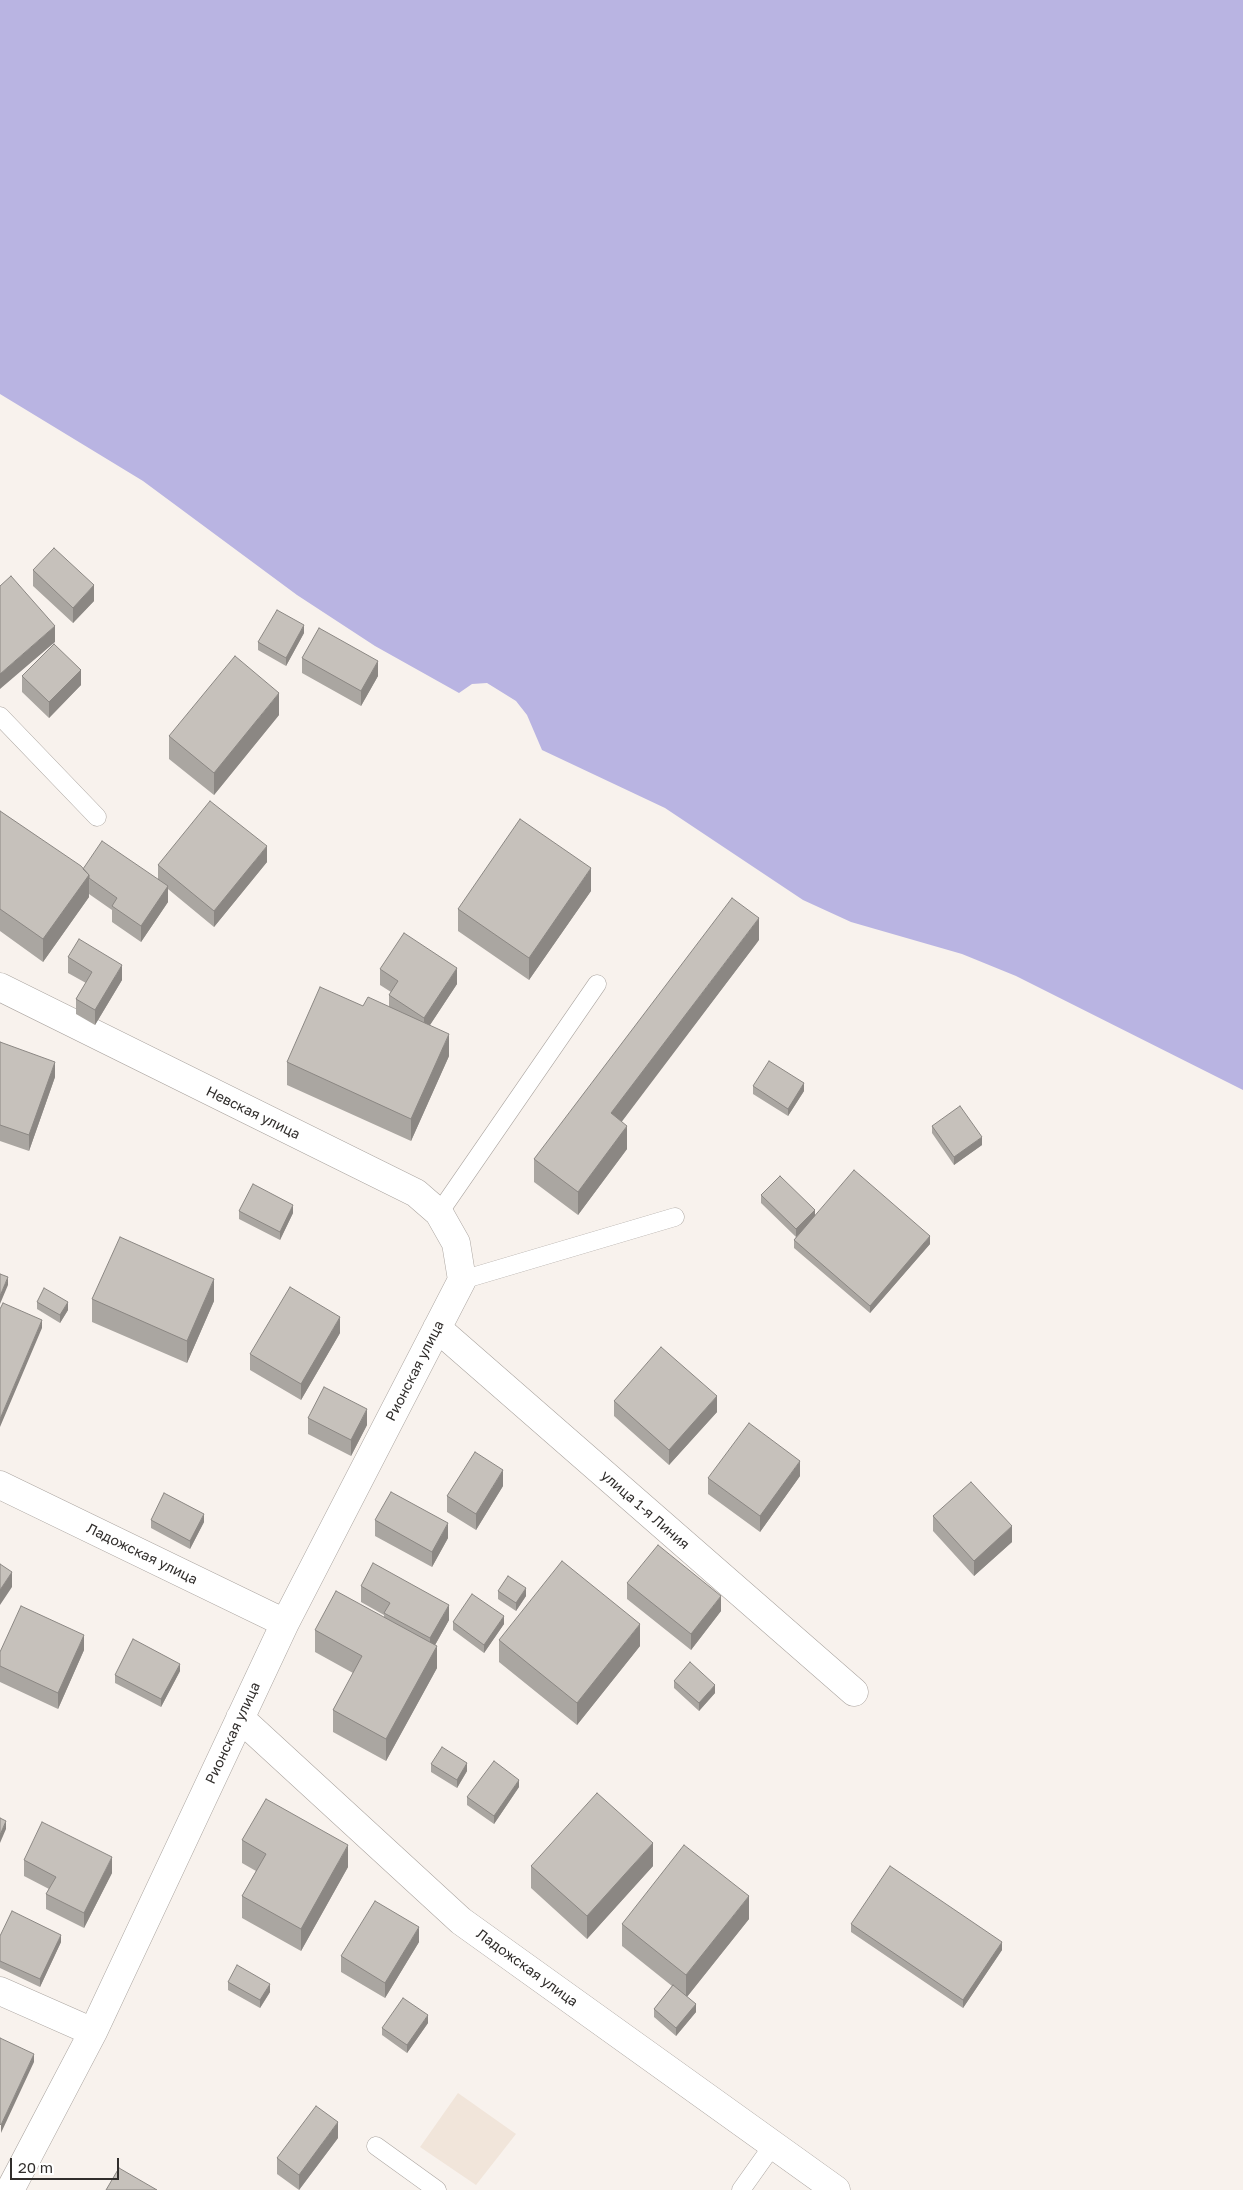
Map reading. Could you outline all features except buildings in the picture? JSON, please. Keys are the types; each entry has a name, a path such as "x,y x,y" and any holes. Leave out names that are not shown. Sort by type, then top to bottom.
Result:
{"street":[{"name":"Невская улица","path":"0,987 416,1193 439,1214 456,1243 462,1280"},
{"name":"Рионская улица","path":"10,2190 93,2032 285,1622 462,1280"},
{"name":"улица 1-я Линия","path":"437,1328 854,1692"},
{"name":"Ладожская улица","path":"0,1485 285,1622"},
{"name":"Ладожская улица","path":"240,1718 461,1921 836,2190"},
{"path":"0,1991 93,2032"}],"lane":[{"path":"0,716 98,817"},
{"path":"439,1214 597,984"},
{"path":"462,1280 675,1217"},
{"path":"741,2190 773,2145"},
{"path":"376,2146 437,2190"}],"shaded area":[{"path":"0,0 1243,0 1243,1090 1016,976 962,954 851,922 803,900 665,808 542,750 527,715 516,701 487,683 472,684 459,693 375,646 297,595 143,481 0,394"},
{"path":"458,2093 516,2134 476,2185 420,2147"}]}
